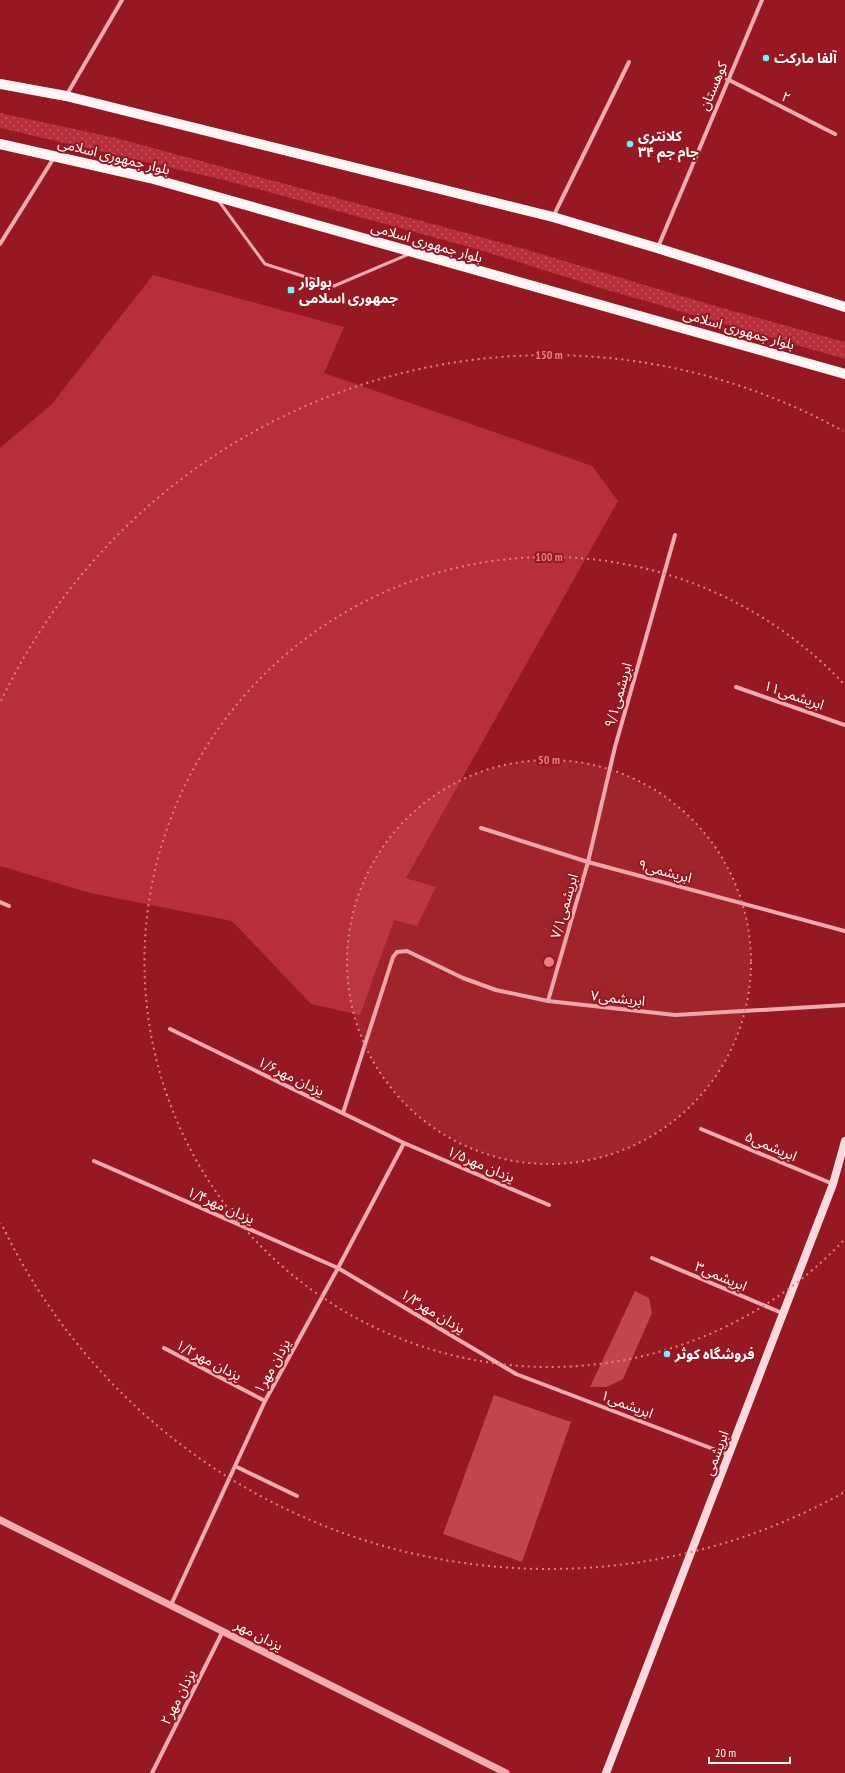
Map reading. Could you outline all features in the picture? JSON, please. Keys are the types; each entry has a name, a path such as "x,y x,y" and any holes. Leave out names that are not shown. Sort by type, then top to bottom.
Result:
{"main road":[{"path":"0,84 66,96 553,218 657,248 845,306"},
{"name":"بلوار جمهوری اسلامی","path":"0,144 150,178 845,374"},
{"name":"ابریشمی","path":"606,1773 730,1455 782,1314 833,1184 845,1141"}],"street":[{"path":"66,96 122,0"},
{"name":"کوهستان","path":"657,248 727,79 762,0"},
{"path":"553,218 629,62"},
{"name":"۲","path":"727,79 835,134"},
{"path":"0,244 56,156"},
{"name":"۹/۱ابریشمی","path":"588,862 615,747 675,535"},
{"name":"ابریشمی۱۱","path":"736,687 845,725"},
{"name":"ابریشمی۹","path":"481,828 588,862 845,931"},
{"name":"ابریشمی۷/۱","path":"548,1001 588,862"},
{"path":"0,902 9,906"},
{"name":"ابریشمی۷","path":"343,1114 393,956 397,952 407,951 464,978 496,990 548,1001 675,1015 845,1005"},
{"name":"۱/۶یزدان مهر","path":"170,1029 404,1143"},
{"name":"ابریشمی۵","path":"701,1129 833,1184"},
{"name":"۱/۵یزدان مهر","path":"404,1143 549,1204"},
{"name":"یزدان مهر۱","path":"171,1605 265,1401 404,1143"},
{"name":"۱/۴یزدان مهر","path":"94,1161 338,1268"},
{"name":"ابریشمی۳","path":"652,1258 782,1314"},
{"name":"۱/۳یزدان مهر","path":"338,1268 516,1374"},
{"name":"۱/۲یزدان مهر","path":"164,1348 265,1401"},
{"name":"ابریشمی۱","path":"516,1374 730,1455"},
{"path":"236,1466 297,1496"},
{"name":"یزدان مهر","path":"0,1520 506,1773"},
{"name":"یزدان مهر۲","path":"152,1773 223,1631"}],"lane":[{"path":"216,197 265,264 334,286 413,252"}],"shaded area":[{"path":"0,113 116,138 521,248 708,304 845,342 845,359 604,289 480,250 228,181 0,128"},
{"path":"153,275 344,327 324,373 592,466 618,501 406,878 436,887 417,926 394,920 360,1015 311,1004 232,921 90,893 0,866 0,448 51,405"}],"building":[{"path":"635,1291 649,1298 652,1313 623,1379 607,1387 590,1387"},
{"path":"494,1395 571,1422 522,1562 443,1534"}],"place":[{"name":"آلفا مارکت","path":"766,58"},
{"name":"کلانتری ۳۴ جام جم","path":"630,144"},
{"name":"بولوار جمهوری اسلامی","path":"291,290"},
{"name":"فروشگاه کوثر","path":"667,1354"}]}
